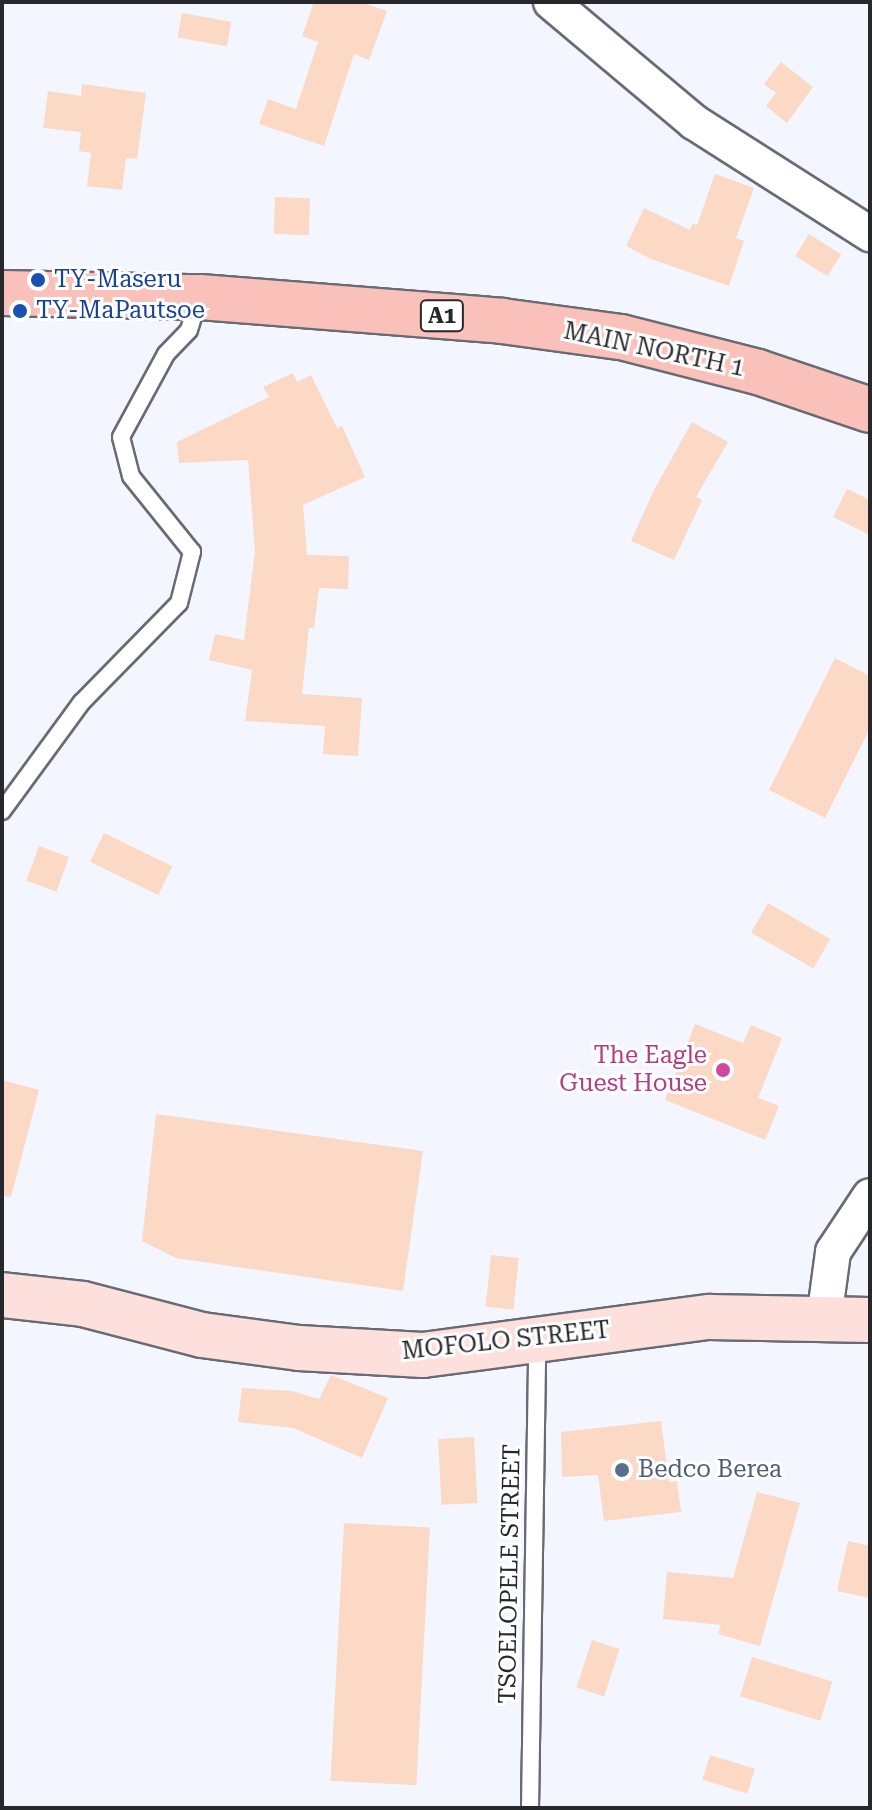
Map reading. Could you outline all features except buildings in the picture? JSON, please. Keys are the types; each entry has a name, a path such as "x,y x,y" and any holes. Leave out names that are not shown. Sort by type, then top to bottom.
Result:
{"main road":[{"name":"MAIN NORTH 1","path":"2,293 200,297 502,321 621,337 758,372 870,410"},
{"name":"MOFOLO STREET","path":"2,1295 83,1304 202,1335 299,1348 423,1355 709,1317 870,1320"}],"street":[{"path":"551,2 694,122 870,234"},
{"path":"824,1319 833,1252 870,1196"}],"lane":[{"path":"2,811 81,703 179,603 192,552 131,476 121,437 166,354 189,330 200,297"},
{"name":"TSOELOPELE STREET","path":"530,1808 537,1340"}],"place":[{"name":"TY-Maseru","path":"38,280"},
{"name":"TY-MaPautsoe","path":"20,311"},
{"name":"The Eagle Guest House","path":"723,1070"},
{"name":"Bedco Berea","path":"622,1470"}]}
